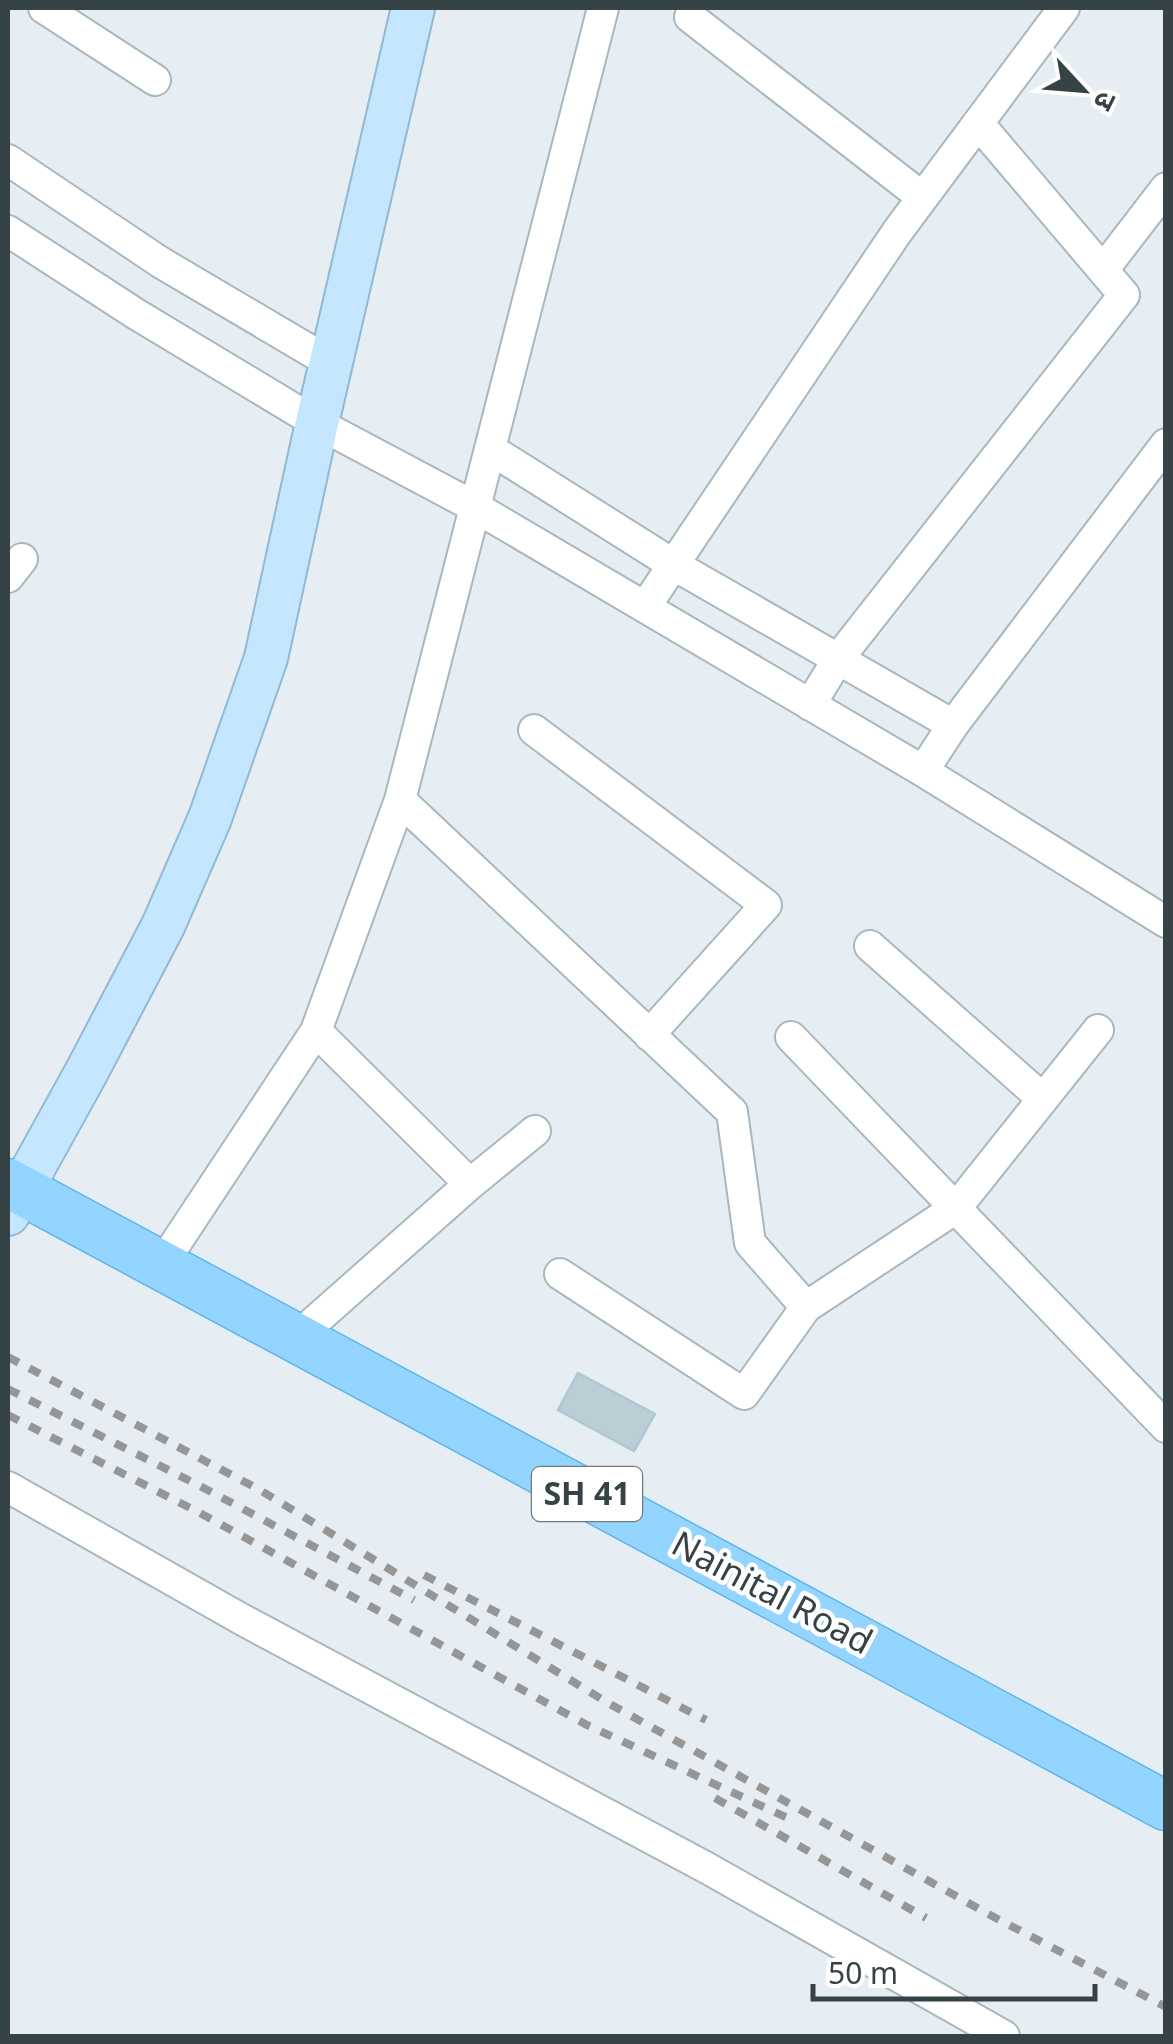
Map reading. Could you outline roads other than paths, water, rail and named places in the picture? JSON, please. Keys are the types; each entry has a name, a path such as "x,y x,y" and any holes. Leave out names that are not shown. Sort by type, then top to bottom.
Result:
{"main road":[{"name":"Nainital Road","path":"12,1196 162,1264 1166,1806"}],"street":[{"path":"44,8 155,80"},
{"path":"12,1196 87,1071 163,926 210,818 266,658 413,8"},
{"path":"162,1264 316,1031 400,800 602,8"},
{"path":"645,607 896,232 1064,8"},
{"path":"690,18 922,197"},
{"path":"810,705 838,659 1124,294 978,122"},
{"path":"8,160 160,262 331,364"},
{"path":"1103,270 1166,188"},
{"path":"8,231 317,423 475,506 923,771 1166,922"},
{"path":"923,771 953,725 1166,444"},
{"path":"490,449 674,565 953,725"},
{"path":"534,730 766,905 650,1035"},
{"path":"400,800 732,1112 750,1244 806,1307"},
{"path":"870,946 1043,1100"},
{"path":"560,1274 744,1394 806,1307 956,1208 1098,1030"},
{"path":"316,1031 470,1184"},
{"path":"791,1037 1166,1426"},
{"path":"296,1337 534,1131"},
{"path":"8,1487 243,1620 708,1868 1004,2036"}],"railway":[{"path":"8,1357 260,1490 608,1703 992,1916 1166,2007"},
{"path":"8,1389 414,1600"},
{"path":"8,1415 200,1513 585,1724 794,1821"},
{"path":"424,1575 706,1720"},
{"path":"715,1798 926,1918"}]}
